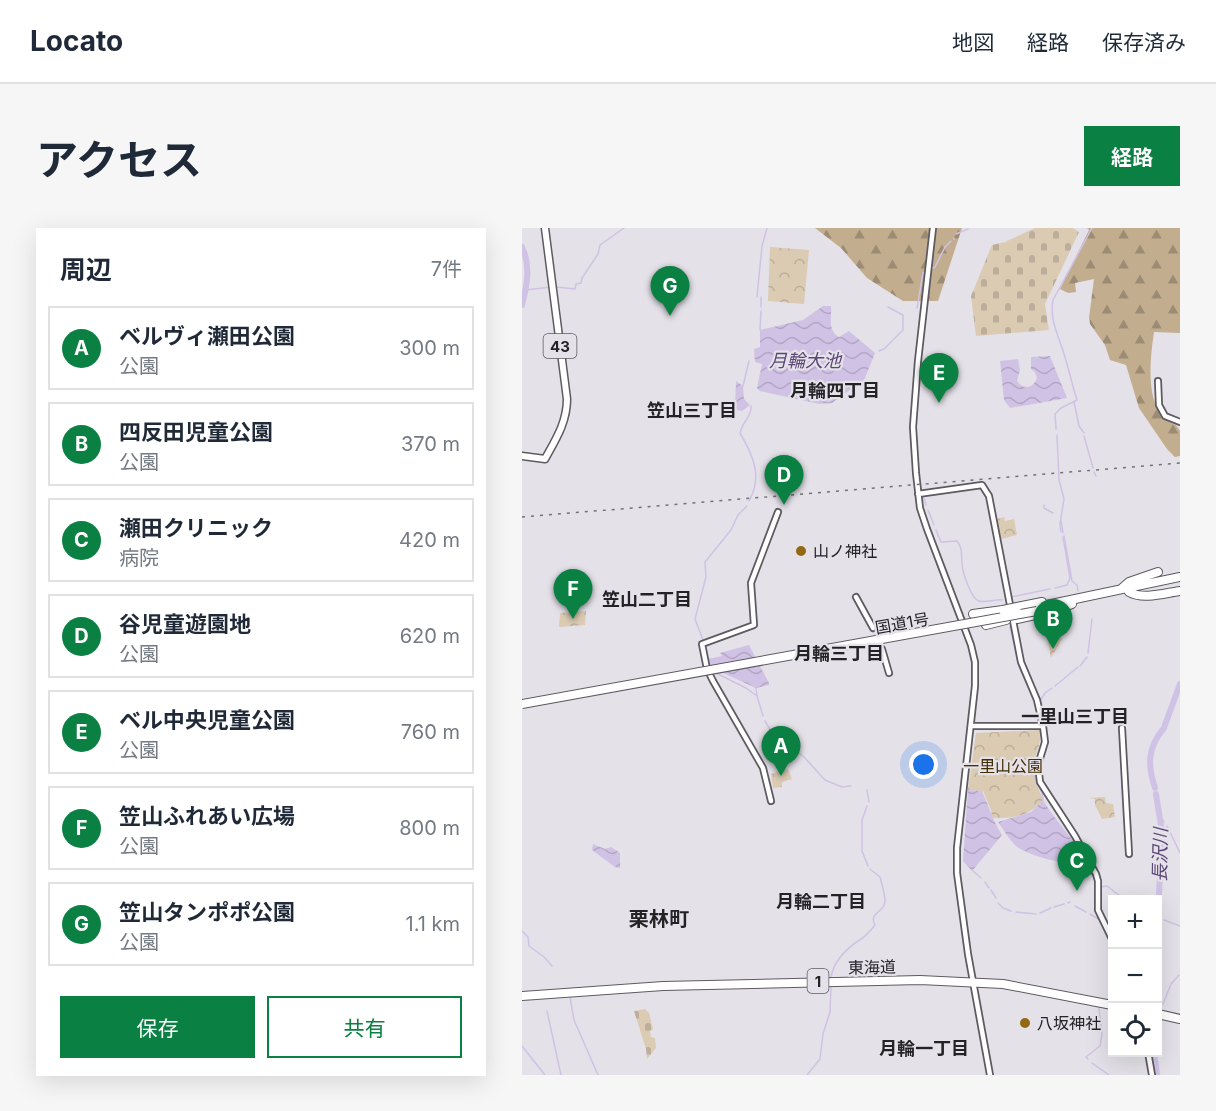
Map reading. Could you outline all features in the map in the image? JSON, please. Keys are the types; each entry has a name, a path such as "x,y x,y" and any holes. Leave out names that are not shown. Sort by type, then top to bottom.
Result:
{"highway":[{"path":"1120,590 1129,582 1158,572"},
{"name":"国道1号","path":"1054,605 1072,604 1180,579"},
{"name":"国道1号","path":"522,704 1037,609 1120,590 1134,590"},
{"path":"1134,590 1135,595 1180,591"},
{"path":"973,614 1017,607 1054,605"},
{"path":"986,624 1017,619 1054,605"},
{"name":"国道1号","path":"522,699 1037,609"},
{"name":"東海道","path":"522,996 663,986 800,981 920,980 1003,984 1108,1004"},
{"path":"1162,1015 1180,1019"}],"main road":[{"name":"43","path":"522,456 545,459 567,412 545,228"}],"street":[{"path":"933,228 913,427 918,494 927,529 975,662 957,862 959,896 990,1075"},
{"path":"1158,381 1159,405 1165,416 1180,422"},
{"path":"918,494 982,485 989,496 1021,662 1037,700 1043,726 1045,741 1038,765 1040,782 1075,836 1096,874 1098,910 1108,929"},
{"path":"771,801 763,768 707,669 702,644 754,625 751,583 778,512"},
{"path":"856,597 873,628"},
{"path":"882,649 889,673"},
{"path":"971,726 1043,726"},
{"path":"1122,728 1129,854"},
{"path":"1149,1057 1152,1075"}],"green space":[{"path":"815,228 962,228 938,301 903,301 867,278 841,248"},
{"path":"1035,228 1073,228 1079,232 1045,304 1049,330 976,336 971,296 992,245 1005,242"},
{"path":"1087,228 1180,228 1180,333 1154,332 1151,385 1158,410 1180,431 1180,456 1175,457 1167,449 1139,408 1126,365 1110,360 1105,345 1090,324 1094,279 1075,283 1076,292 1068,293 1060,289 1089,230"},
{"path":"770,247 809,250 804,304 768,301"},
{"path":"1004,517 1005,521 1014,519 1017,535 1001,539 997,519"},
{"path":"586,611 585,625 559,627 560,613"},
{"path":"1059,627 1062,639 1051,658 1046,630"},
{"name":"一里山公園","path":"1040,730 1034,767 1043,800 1026,813 1007,818 992,818 983,791 968,790 976,733"},
{"path":"788,769 792,779 782,782 782,787 773,788 771,774"},
{"path":"1105,797 1106,803 1113,804 1115,817 1102,819 1095,805 1095,799 1089,798"},
{"path":"645,1009 649,1013 653,1029 650,1031 651,1037 655,1038 656,1048 647,1059 634,1011"}],"water":[{"name":"月輪大池","path":"823,306 831,306 831,327 835,334 839,337 849,331 875,353 863,383 859,383 832,403 820,404 760,391 757,388 762,364 755,362 754,349 760,347 760,330 803,320"},
{"path":"1050,356 1067,398 1010,408 1004,400 1000,361 1018,359 1020,370 1017,381 1022,386 1028,387 1037,378 1031,369 1031,357"},
{"path":"736,381 743,386 744,399 750,405 742,411 735,408"},
{"path":"749,645 769,685 756,688 712,668 708,659 722,656 720,653"},
{"path":"968,790 982,791 1002,835 972,871 963,861"},
{"path":"1043,800 1084,858 1075,863 1065,863 1026,852 1015,845 998,822 1031,812"},
{"path":"593,844 605,849 611,847 620,853 620,868 615,867 592,850"}],"waterway":[{"path":"556,287 575,289 576,284 581,283 598,254 600,245 624,228"},
{"path":"757,297 762,246 767,228"},
{"path":"1056,429 1055,414 1061,408 1077,400 1053,321 1053,300 1092,228"},
{"path":"956,234 968,229"},
{"path":"931,269 935,267 945,247 951,241"},
{"path":"522,247 527,268 527,283 522,305"},
{"path":"917,308 925,272"},
{"path":"526,290 551,287"},
{"path":"761,297 761,307"},
{"path":"879,351 903,330 903,315 888,307"},
{"path":"760,330 761,311"},
{"path":"743,386 749,361"},
{"path":"1074,402 1079,426 1084,433"},
{"path":"749,501 755,483 755,466 740,433 751,406"},
{"path":"1057,435 1059,480 1064,499 1060,524"},
{"path":"1084,436 1093,468"},
{"path":"1094,472 1096,476"},
{"path":"924,498 926,505"},
{"path":"1044,505 1044,508 1053,513"},
{"path":"703,640 695,619 706,577 705,562 731,530 738,515 747,506"},
{"path":"928,510 934,525"},
{"path":"1061,520 1063,533"},
{"path":"1060,525 1061,532"},
{"path":"936,530 941,542 957,541 959,544 965,578 976,599 979,601 1002,600"},
{"path":"1064,536 1072,581 1077,585 1078,591"},
{"path":"1055,588 1067,585 1070,578 1063,537"},
{"path":"1011,597 1050,589"},
{"path":"1088,653 1092,619"},
{"path":"1010,627 1019,667 1027,685"},
{"path":"705,647 710,665"},
{"path":"1080,666 1087,657"},
{"path":"1055,686 1078,667"},
{"path":"716,673 757,696"},
{"name":"長沢川","path":"1165,725 1180,684"},
{"path":"756,688 763,716"},
{"path":"1040,701 1052,688"},
{"path":"765,721 771,731 804,757 825,780 842,787 851,786"},
{"name":"長沢川","path":"1155,788 1150,756 1164,728"},
{"path":"1033,771 1034,764"},
{"path":"1034,777 1043,800"},
{"path":"867,790 869,802"},
{"name":"長沢川","path":"1156,794 1162,832 1159,895"},
{"path":"867,806 862,820 862,851 868,866"},
{"name":"長沢川","path":"1162,818 1164,822"},
{"path":"1167,826 1180,853"},
{"path":"1084,858 1095,880 1095,887"},
{"path":"831,977 842,955 875,925 874,917 884,905 880,877 870,869"},
{"path":"973,871 981,878"},
{"path":"985,882 989,888"},
{"path":"1101,887 1107,886 1119,895"},
{"path":"991,890 996,898"},
{"path":"998,903 1011,911"},
{"path":"1054,907 1064,904"},
{"path":"1075,906 1086,912"},
{"path":"1040,913 1051,908"},
{"path":"1016,912 1036,914"},
{"path":"1090,914 1100,920"},
{"path":"1164,920 1180,926"},
{"path":"522,931 528,937 529,946 552,966"},
{"path":"1163,1004 1171,984 1179,975"},
{"path":"807,1075 820,1059 823,1034 830,1012 831,985"},
{"path":"570,997 574,1020 598,1075"},
{"path":"1088,1059 1086,1057 1100,1046 1102,1034 1099,1008"},
{"path":"547,1011 561,1075"},
{"path":"522,1046 545,1075"},
{"name":"長沢川","path":"1155,1057 1157,1075"},
{"path":"1092,1063 1109,1075"}],"tunnel":[{"path":"873,628 882,649"}],"railway":[{"path":"522,517 1180,463"}],"place":[{"name":"笠山タンポポ公園","path":"670,316"},
{"name":"ベル中央児童公園","path":"939,403"},
{"name":"谷児童遊園地","path":"784,505"},
{"name":"山ノ神社","path":"801,551"},
{"name":"笠山ふれあい広場","path":"573,619"},
{"name":"四反田児童公園","path":"1053,649"},
{"name":"ベルヴィ瀬田公園","path":"781,776"},
{"name":"瀬田クリニック","path":"1077,891"},
{"name":"八坂神社","path":"1025,1023"}],"district":[{"name":"月輪四丁目","path":"835,390"},
{"name":"笠山三丁目","path":"692,410"},
{"name":"笠山二丁目","path":"647,599"},
{"name":"月輪三丁目","path":"839,653"},
{"name":"一里山三丁目","path":"1075,716"},
{"name":"月輪二丁目","path":"821,901"},
{"name":"栗林町","path":"659,919"},
{"name":"月輪一丁目","path":"924,1048"}]}
